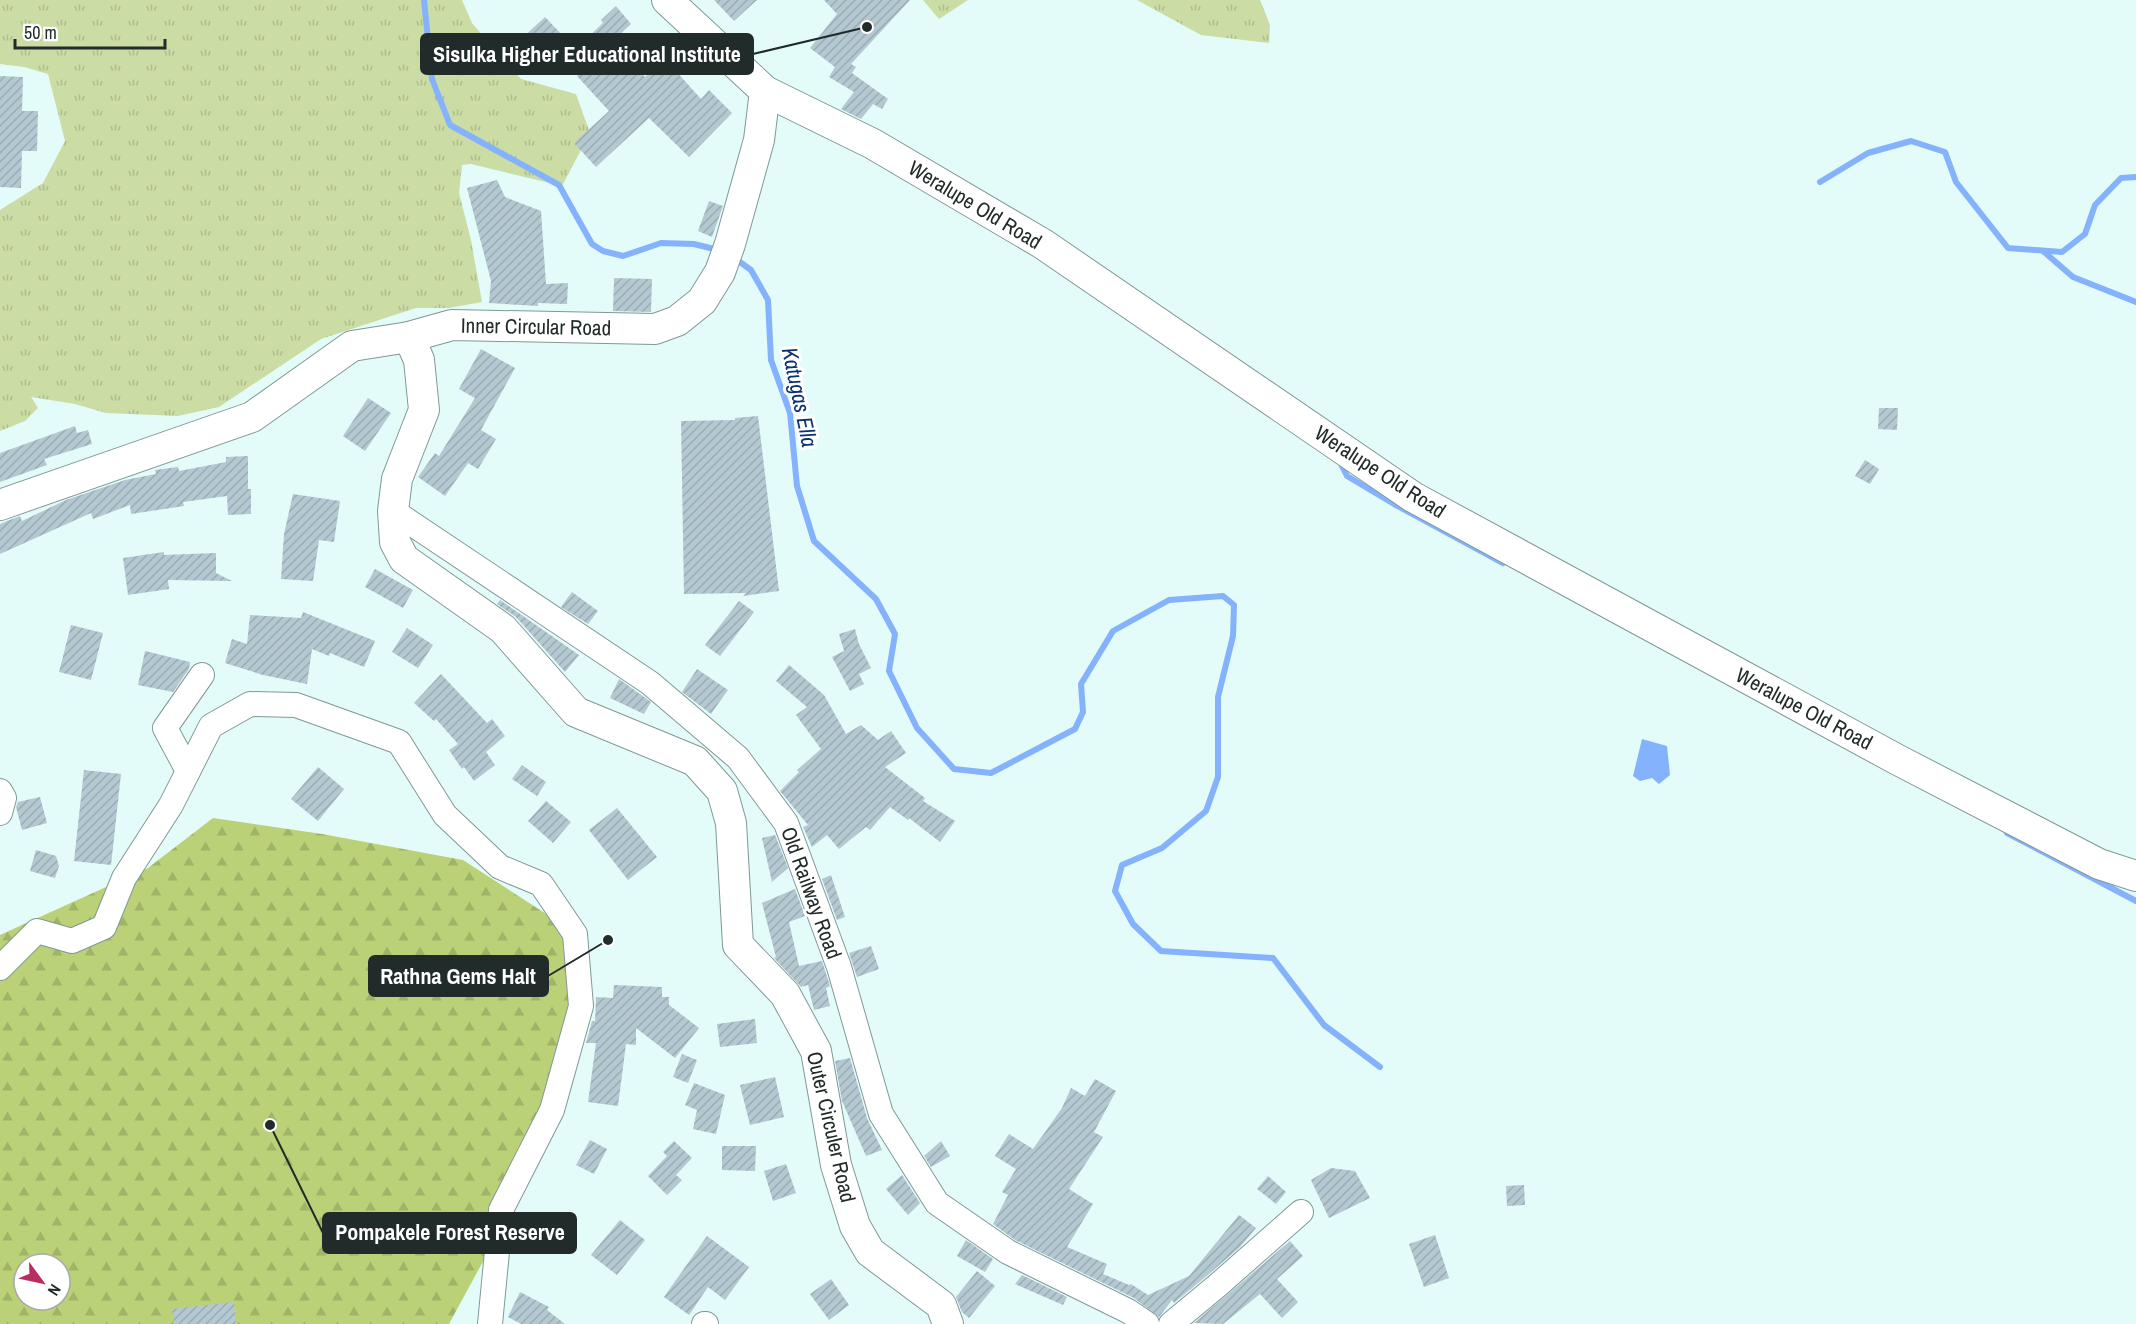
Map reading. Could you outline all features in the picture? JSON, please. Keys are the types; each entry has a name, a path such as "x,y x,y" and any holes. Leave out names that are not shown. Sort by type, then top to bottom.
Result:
{"street":[{"name":"Weralupe Old Road","path":"667,0 765,91 873,144 1043,244 1413,497 1898,760 2099,864 2136,876"},
{"name":"Inner Circular Road","path":"0,505 252,417 352,346 409,338 452,325 655,329 677,321 702,301 720,272 759,140 765,91"},
{"name":"Outer Circuler Road","path":"409,338 419,360 424,410 397,479 393,511 394,542 404,560 503,629 576,712 695,761 722,792 730,823 738,945 785,994 816,1051 836,1165 855,1226 870,1252 941,1305 948,1324"},
{"name":"Old Railway Road","path":"393,511 650,683 738,758 786,823 839,967 881,1114 937,1203 1008,1252 1128,1311 1147,1324"},
{"path":"188,771 165,728 202,675"},
{"path":"0,968 37,931 72,940 104,927 123,879 171,805 211,726 250,704 296,705 399,742 445,815 500,867 541,884 575,934 581,1006 552,1110 501,1210 490,1324"},
{"path":"0,791 4,798 0,813"},
{"path":"1171,1324 1218,1286 1301,1212"}],"green space":[{"path":"0,0 462,0 472,23 521,79 576,94 590,133 562,186 471,164 462,165 459,193 471,240 482,302 449,308 416,308 321,339 219,407 178,416 106,413 75,404 31,397 38,408 25,421 0,431 0,210 43,183 65,141 48,74 24,67 0,64"},
{"path":"923,0 968,0 939,19"},
{"path":"1137,0 1260,0 1270,25 1269,43 1201,35"},
{"path":"213,818 322,834 463,860 577,934 567,1039 511,1210 449,1324 0,1324 0,935 148,868"}],"water":[{"path":"1642,739 1667,746 1670,775 1659,784 1652,778 1640,781 1633,776"}],"building":[{"path":"714,0 757,0 734,21"},
{"path":"824,0 910,0 851,64 856,67 852,73 888,99 882,109 873,104 861,119 841,109 854,92 829,77 835,67 810,48 837,14"},
{"path":"616,6 631,24 613,41 645,77 665,59 701,99 709,90 732,113 689,157 649,118 596,167 574,143 609,111 577,76 580,73 566,58 603,23 601,20"},
{"path":"545,17 565,38 528,72 509,50"},
{"path":"0,76 23,77 22,111 38,111 37,151 22,151 21,188 0,187"},
{"path":"497,180 505,197 541,211 546,284 568,283 567,304 538,303 538,306 489,303 491,281 467,188"},
{"path":"709,201 723,206 712,237 698,231"},
{"path":"614,278 652,279 651,312 613,311"},
{"path":"481,349 515,368 481,430 496,439 478,469 468,463 445,496 418,477 435,453 439,456 475,398 459,389"},
{"path":"368,398 391,413 365,451 343,436"},
{"path":"1879,408 1898,408 1897,430 1878,429"},
{"path":"758,416 779,591 743,596 746,593 684,594 681,421 735,420 735,418"},
{"path":"75,426 77,433 88,430 92,444 44,459 47,465 0,482 0,453"},
{"path":"248,456 251,514 228,515 227,496 183,502 184,506 131,514 130,505 93,519 91,513 0,554 0,524 7,521 20,516 22,521 66,500 125,480 156,474 155,470 178,467 179,471 226,462 226,457"},
{"path":"1865,460 1879,469 1870,484 1855,476"},
{"path":"293,494 340,501 334,542 319,540 313,581 281,579 284,534"},
{"path":"164,552 164,555 216,553 216,573 232,581 168,580 169,589 128,595 123,558"},
{"path":"375,569 413,590 403,608 365,587"},
{"path":"572,592 598,611 588,624 561,607"},
{"path":"500,600 579,655 565,672 516,617 497,604"},
{"path":"739,601 754,612 720,656 705,645"},
{"path":"303,612 375,641 364,667 330,653 329,656 312,649 307,684 263,675 225,663 232,639 247,644 250,615 301,618"},
{"path":"71,625 103,633 91,680 59,672"},
{"path":"407,628 433,645 418,668 392,652"},
{"path":"855,629 859,644 871,668 859,674 864,684 850,691 832,657 844,651 839,634"},
{"path":"145,651 190,662 189,669 173,692 138,685"},
{"path":"789,665 824,695 846,734 861,725 878,740 891,731 906,753 885,767 925,798 923,801 955,821 940,842 909,818 908,820 890,807 870,830 866,827 839,849 827,835 812,847 803,827 808,825 780,791 799,772 797,770 821,749 796,715 807,707 776,681"},
{"path":"697,669 728,690 711,714 682,692"},
{"path":"441,674 487,723 492,719 505,736 486,752 495,765 474,781 464,767 462,769 449,750 458,744 436,719 434,721 414,703"},
{"path":"619,679 651,702 644,714 610,698"},
{"path":"522,765 546,782 537,796 512,779"},
{"path":"318,767 344,789 318,821 291,799"},
{"path":"84,770 121,774 111,865 74,861"},
{"path":"40,797 47,823 22,830 16,807 18,802"},
{"path":"546,801 571,822 553,843 528,821"},
{"path":"617,808 657,857 628,880 589,830"},
{"path":"775,835 788,868 772,882 762,838"},
{"path":"36,850 56,856 59,866 55,878 30,871"},
{"path":"831,875 845,917 837,920 822,879"},
{"path":"795,889 805,916 789,922 799,966 822,961 830,986 826,988 830,1006 814,1010 808,985 801,987 774,958 776,957 762,903"},
{"path":"871,946 879,969 857,977 849,953"},
{"path":"614,985 662,987 662,997 669,997 669,1005 699,1028 675,1058 636,1028 636,1045 626,1044 618,1106 588,1102 596,1043 586,1043 592,1021 595,1021 596,997 613,998"},
{"path":"755,1019 757,1043 720,1047 717,1024"},
{"path":"682,1054 697,1060 688,1083 673,1077"},
{"path":"850,1058 867,1118 882,1150 866,1156 842,1101 835,1061"},
{"path":"775,1077 784,1117 750,1125 740,1085"},
{"path":"1095,1079 1116,1091 1094,1132 1103,1137 1069,1189 1093,1204 1067,1247 1107,1264 1103,1274 1131,1284 1148,1295 1189,1276 1239,1215 1256,1228 1240,1247 1209,1274 1174,1303 1172,1300 1159,1317 1134,1298 1015,1240 993,1224 1008,1195 1002,1192 1016,1169 995,1156 1009,1134 1033,1149 1062,1108 1071,1088 1085,1096"},
{"path":"694,1083 725,1095 716,1134 693,1129 697,1110 685,1105"},
{"path":"590,1140 607,1149 594,1174 576,1165"},
{"path":"674,1141 692,1158 676,1175 682,1180 667,1195 648,1176 667,1156 663,1152"},
{"path":"941,1141 950,1156 931,1167 924,1156"},
{"path":"722,1146 756,1146 755,1171 722,1170"},
{"path":"786,1164 796,1193 773,1201 764,1171"},
{"path":"1331,1168 1355,1171 1370,1198 1329,1218 1311,1180"},
{"path":"902,1175 920,1203 908,1215 886,1189"},
{"path":"1268,1176 1286,1192 1276,1204 1257,1189"},
{"path":"1524,1185 1525,1205 1507,1206 1506,1186"},
{"path":"620,1220 645,1240 617,1275 591,1255"},
{"path":"1435,1235 1449,1278 1424,1287 1409,1244"},
{"path":"707,1236 749,1267 725,1300 708,1287 689,1315 664,1297"},
{"path":"966,1240 993,1259 985,1272 957,1256"},
{"path":"1290,1241 1303,1256 1277,1279 1298,1302 1282,1318 1260,1294 1223,1324 1194,1323"},
{"path":"977,1271 995,1286 969,1318 962,1312 956,1297"},
{"path":"1022,1275 1067,1297 1063,1305 1015,1284"},
{"path":"831,1279 849,1305 829,1320 810,1294"},
{"path":"520,1292 549,1307 547,1310 565,1324 521,1324 508,1317"},
{"path":"234,1302 236,1324 174,1324 172,1309"}],"waterway":[{"name":"Katugas Ella","path":"424,0 432,79 450,125 559,185 592,244 603,251 623,256 661,243 694,244 718,250"},
{"path":"1820,182 1868,153 1911,141 1945,152 1956,182 2008,248 2062,252 2085,234 2095,205 2121,178 2136,177"},
{"path":"2043,251 2073,277 2136,302"},
{"path":"733,257 751,270 768,300 771,360 790,413 797,486 814,541 876,599 895,634 889,671 917,728 954,769 991,773 1075,729 1083,712 1081,684 1113,631 1169,600 1223,596 1234,605 1233,636 1218,697 1218,777 1206,811 1162,848 1122,865 1115,891 1133,924 1161,951 1273,958 1324,1025 1380,1067"},
{"path":"1339,460 1347,476 1503,563"},
{"path":"2007,833 2136,901"}],"place":[{"name":"Sisulka Higher Educational Institute","path":"867,27"},
{"name":"Rathna Gems Halt","path":"608,940"},
{"name":"Pompakele Forest Reserve","path":"270,1125"}]}
